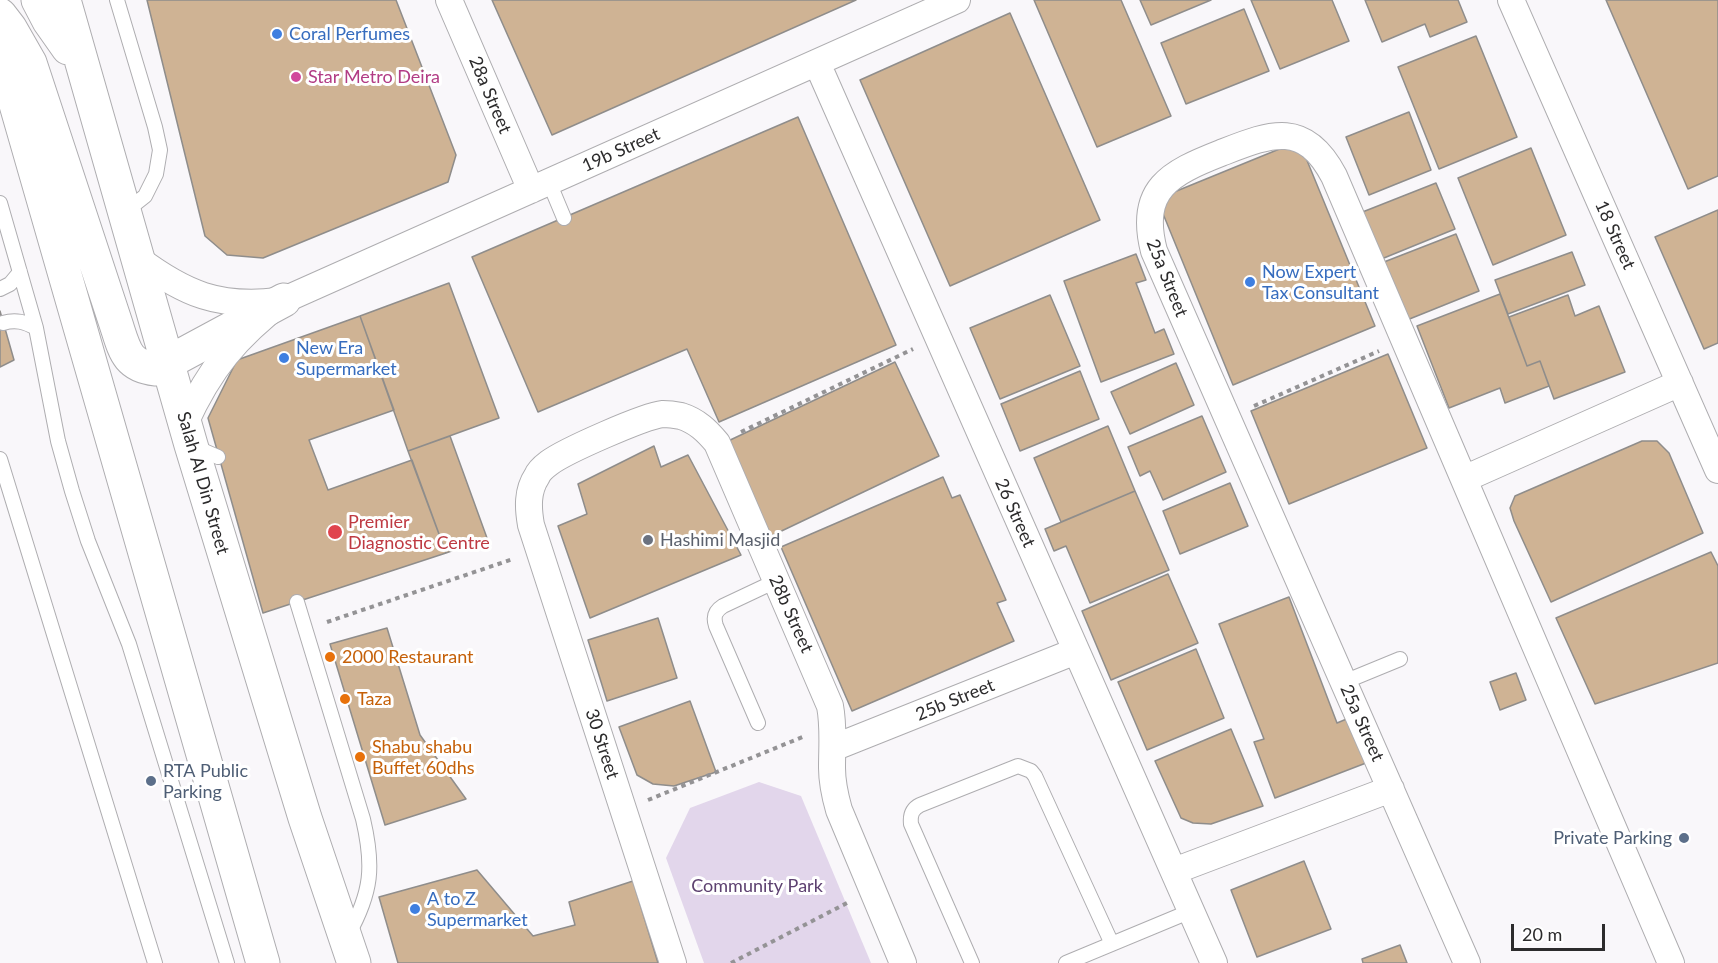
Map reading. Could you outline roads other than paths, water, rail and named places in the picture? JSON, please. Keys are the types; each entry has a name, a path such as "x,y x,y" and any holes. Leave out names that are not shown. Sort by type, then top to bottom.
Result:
{"main road":[{"path":"38,0 48,21 83,69"},
{"name":"Salah Al Din Street","path":"64,0 168,363 198,442 305,818 350,951"},
{"path":"0,15 30,63 130,360 142,367 156,369 284,300"},
{"path":"0,49 263,963"}],"street":[{"name":"28a Street","path":"449,0 540,186"},
{"name":"19b Street","path":"198,442 199,394 236,342 284,300 957,0"},
{"name":"18 Street","path":"1511,0 1718,470"},
{"name":"26 Street","path":"817,63 1214,963"},
{"name":"25a Street","path":"1467,963 1154,251 1149,231 1150,210 1159,190 1172,175 1191,165 1274,135 1293,137 1310,145 1325,159 1334,176 1671,963"},
{"name":"19b Street","path":"138,259 164,278 192,292 222,301 253,304 284,300"},
{"path":"1464,479 1680,383"},
{"name":"28b Street","path":"531,525 528,509 530,492 536,477 547,464 561,455 648,418 664,414 681,416 696,422 717,443 830,706 833,736 832,769 839,810 903,963"},
{"name":"30 Street","path":"531,525 673,963"},
{"name":"25b Street","path":"833,736 1076,651"},
{"path":"1174,871 1391,789"}],"lane":[{"path":"117,0 160,150 156,174 144,196 124,212"},
{"path":"540,186 564,218"},
{"path":"0,203 36,328 58,441 72,491 88,541 129,644 227,963"},
{"path":"0,290 10,284 20,272"},
{"path":"3,323 24,322 36,328"},
{"path":"0,459 155,963"},
{"path":"758,723 716,626 715,615 717,609 776,581"},
{"path":"297,602 363,819 370,850 369,881 350,951"},
{"path":"1344,682 1400,659"},
{"path":"972,963 910,818 915,808 920,805 1018,766 1031,771 1035,776 1112,944"},
{"path":"1066,963 1191,911"}],"place":[{"name":"Coral Perfumes","path":"277,34"},
{"name":"Star Metro Deira","path":"296,77"},
{"name":"Now Expert Tax Consultant","path":"1250,282"},
{"name":"New Era Supermarket","path":"284,358"},
{"name":"Premier Diagnostic Centre","path":"335,532"},
{"name":"Hashimi Masjid","path":"648,540"},
{"name":"2000 Restaurant","path":"330,657"},
{"name":"Taza","path":"345,699"},
{"name":"Shabu shabu Buffet 60dhs","path":"360,757"},
{"name":"RTA Public Parking","path":"151,781"},
{"name":"Private Parking","path":"1684,838"},
{"name":"A to Z Supermarket","path":"415,909"}],"park label":[{"name":"Community Park","path":"757,886"}]}
